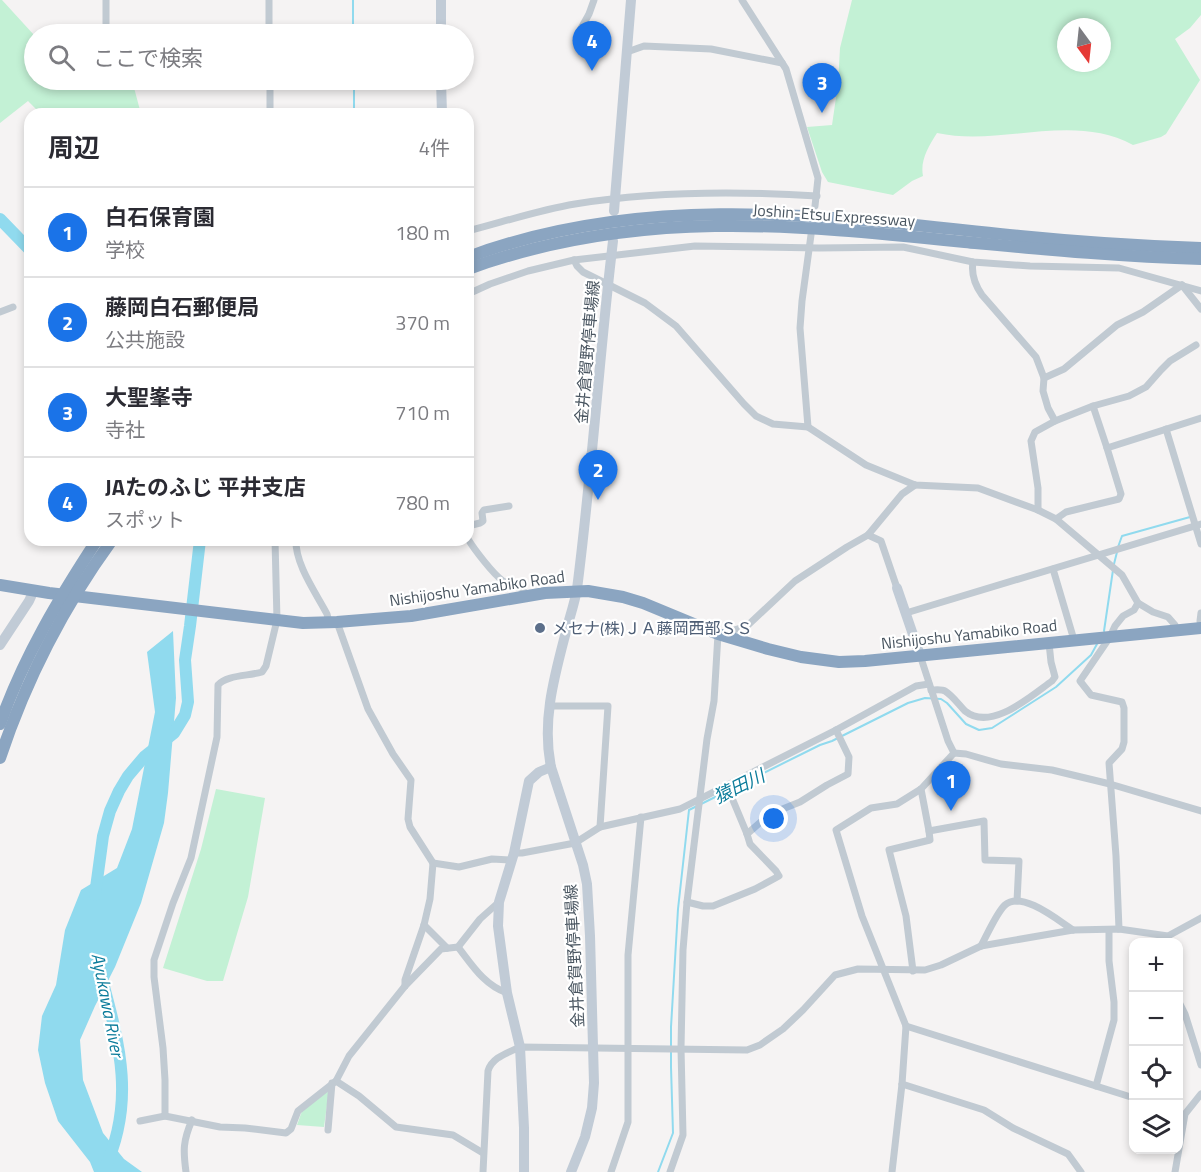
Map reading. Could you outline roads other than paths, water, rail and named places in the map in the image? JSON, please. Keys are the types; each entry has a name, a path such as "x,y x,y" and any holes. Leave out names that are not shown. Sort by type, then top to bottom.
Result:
{"highway":[{"name":"Joshin-Etsu Expressway","path":"474,255 529,238 601,222 656,216 717,214 831,217 1044,238 1201,248"},
{"name":"Joshin-Etsu Expressway","path":"474,267 510,255 570,240 635,230 711,225 842,230 1035,249 1201,259"},
{"path":"0,724 27,660 61,607 94,546"},
{"path":"0,758 24,693 42,656 61,607 82,583 108,546"},
{"name":"Nishijoshu Yamabiko Road","path":"0,585 303,623 411,616 561,591 600,593 633,600 722,635 768,649 801,657 839,662 1201,629"}],"main road":[{"path":"441,0 441,24"},
{"path":"615,205 631,0"},
{"path":"441,90 442,108"},
{"name":"金井倉賀野停車場線","path":"571,1172 585,1137 592,1108 594,1083 590,936 583,865 551,767 548,741 549,706 576,591 593,451 613,241"},
{"path":"897,588 920,655"},
{"path":"0,645 34,590"},
{"path":"524,1172 520,1047 507,993 498,926 499,902 513,856 529,781 539,772 551,767"}],"street":[{"path":"105,0 106,24"},
{"path":"269,0 269,24"},
{"path":"579,32 594,0"},
{"path":"742,0 786,69 818,178 815,206"},
{"path":"627,52 644,46 711,49 782,63"},
{"path":"270,90 270,108"},
{"path":"474,229 573,204 615,205 668,194 716,192 817,196"},
{"path":"808,428 800,328 811,236"},
{"path":"474,291 528,271 574,260 695,246 903,247 973,262 1119,268 1201,291"},
{"path":"574,260 583,272 645,303 675,326 756,416 773,424 808,428 866,465 915,485 978,489 1038,510 1056,519 1122,574 1138,603 1153,612 1168,617 1176,625 1177,630"},
{"path":"973,262 972,270 982,295 1036,357 1044,378 1043,391 1048,408 1055,421"},
{"path":"1182,285 1201,309"},
{"path":"1044,378 1064,369 1117,325 1143,312 1182,285"},
{"path":"0,312 13,306"},
{"path":"1038,510 1038,488 1031,441 1035,432 1055,421 1093,406 1129,396 1146,387 1170,361 1196,345"},
{"path":"1056,519 1066,512 1119,499 1120,494 1093,406"},
{"path":"1107,448 1201,418"},
{"path":"1166,429 1198,525 1201,544"},
{"path":"670,1172 683,1135 681,1048 683,950 687,902 722,635 747,626 795,581 868,535 902,494 915,485"},
{"path":"474,525 483,521 484,510 509,506"},
{"path":"906,613 1198,525"},
{"path":"868,535 880,541 897,588"},
{"path":"165,1116 163,1048 154,960 191,858 218,737 218,685 228,678 262,672 266,666 277,620 275,546"},
{"path":"296,546 300,563 333,622 368,710 411,780 408,819 410,827 433,863 430,899 405,986"},
{"path":"472,546 500,579 509,585 520,587 527,596"},
{"path":"1053,569 1074,640"},
{"path":"1119,929 1109,763 1118,755 1124,742 1122,702 1091,695 1080,681 1115,626 1123,616 1134,610 1138,603"},
{"path":"1201,613 1201,629"},
{"path":"433,863 459,867 575,843 600,827 680,809 836,731 916,686 944,691 968,713 979,718 1001,715 1026,700 1055,677 1049,643"},
{"path":"920,655 954,753"},
{"path":"549,706 608,706 600,827"},
{"path":"747,834 770,814 800,802 827,784 848,774 849,757 836,731"},
{"path":"954,753 1001,764 1052,770 1110,784 1201,811"},
{"path":"892,1172 906,1026 862,916 836,830 871,808 897,804 921,789 954,753"},
{"path":"687,902 713,906 755,889 779,876 750,844 728,787"},
{"path":"913,971 906,916 889,850 930,840 921,789"},
{"path":"611,1172 628,1122 628,955 641,818"},
{"path":"929,831 984,821 985,860 1019,861 1017,901"},
{"path":"981,946 1003,906 1009,902 1017,901 1042,908 1072,930"},
{"path":"140,1121 165,1116 220,1127 286,1133 291,1129 298,1111 334,1082 349,1056 405,986 441,949 458,947 480,919 499,902"},
{"path":"1170,938 1201,918"},
{"path":"424,925 447,948"},
{"path":"483,1172 488,1071 494,1060 520,1047 747,1050 760,1045 783,1029 835,975 858,969 925,970 981,946 1072,930 1119,929 1163,938"},
{"path":"1096,1086 1114,1020 1109,930"},
{"path":"458,947 485,981 495,989 507,993"},
{"path":"1183,1009 1201,1065"},
{"path":"906,1026 1129,1096"},
{"path":"328,1130 334,1082"},
{"path":"334,1082 358,1096 396,1127 453,1135 483,1153"},
{"path":"902,1084 984,1110 1012,1128 1068,1154 1081,1172"},
{"path":"1183,1112 1201,1094"},
{"path":"186,1172 185,1138 192,1120"},
{"path":"1175,1172 1177,1154"}],"water":[{"path":"173,631 176,698 164,823 141,903 115,967 80,1040 83,1080 103,1133 124,1159 142,1172 94,1172 90,1162 58,1121 45,1083 38,1050 42,1016 56,985 65,930 81,890 117,868 132,829 155,712 147,652"}],"waterway":[{"path":"353,0 353,24"},
{"path":"354,90 354,108"},
{"path":"0,219 24,244"},
{"name":"猿田川","path":"1118,547 1122,536 1190,517"},
{"name":"Ayukawa River","path":"95,895 103,836 119,791 144,757 174,733 185,715 188,702 185,660 199,546"},
{"name":"猿田川","path":"1114,564 1117,552"},
{"name":"猿田川","path":"1104,631 1113,570"},
{"name":"猿田川","path":"658,1172 673,1133 671,1027 678,909 689,810 908,703 925,698 941,699 966,724 979,730 992,728 1056,687 1091,655 1097,644"},
{"name":"Ayukawa River","path":"100,972 118,1048 122,1096 120,1121 103,1172"}],"place":[{"name":"JAたのふじ 平井支店","path":"592,71"},
{"name":"大聖峯寺","path":"822,113"},
{"name":"藤岡白石郵便局","path":"598,500"},
{"name":"メセナ(株)ＪＡ藤岡西部ＳＳ","path":"540,628"},
{"name":"白石保育園","path":"951,811"}]}
